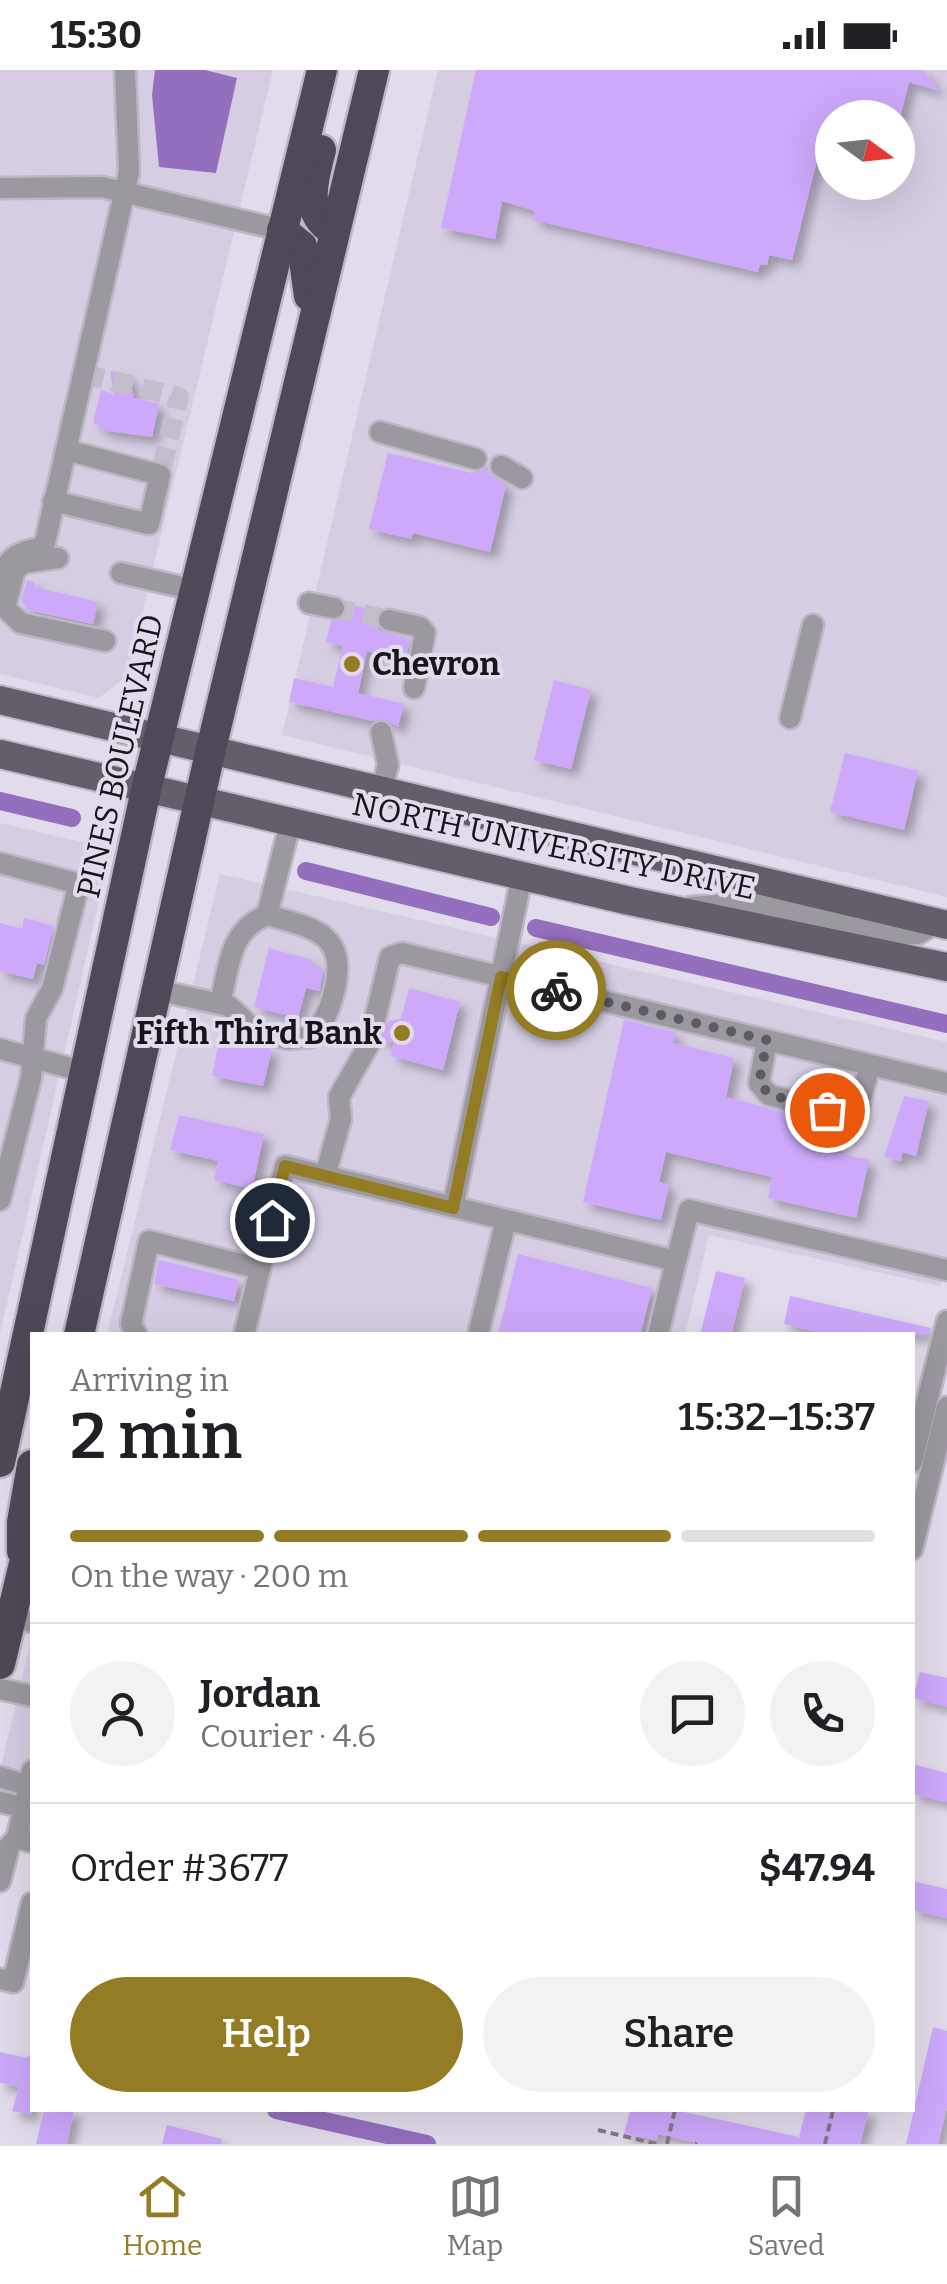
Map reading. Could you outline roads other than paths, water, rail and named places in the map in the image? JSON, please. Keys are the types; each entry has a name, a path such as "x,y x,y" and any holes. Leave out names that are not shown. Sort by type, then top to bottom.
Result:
{"highway":[{"name":"PINES BOULEVARD","path":"0,1462 19,1352 146,790 322,70"},
{"path":"333,231 317,221 312,209 315,174 342,70"},
{"path":"80,1332 210,753 374,70"},
{"path":"282,230 300,241 305,252 312,319"},
{"path":"50,1332 50,1309 72,1208 67,1150"},
{"path":"0,1664 22,1620 29,1547 21,1526 30,1476"}],"main road":[{"name":"NORTH UNIVERSITY DRIVE","path":"0,700 159,741 942,924"},
{"name":"NORTH UNIVERSITY DRIVE","path":"0,754 290,824 947,968"}],"street":[{"path":"51,552 54,501 125,191 130,155 125,70"},
{"path":"0,188 82,185 125,191 282,230"},
{"path":"380,432 476,459"},
{"path":"54,501 149,524 160,475 66,450"},
{"path":"501,466 522,478"},
{"path":"0,581 6,561 17,552 51,552"},
{"path":"51,552 15,570 6,608 9,616 21,623 105,641"},
{"path":"121,573 195,590"},
{"path":"308,603 334,608"},
{"path":"389,620 420,628 425,633 414,688"},
{"path":"790,718 813,625"},
{"path":"381,732 388,764 381,793"},
{"path":"268,915 290,824"},
{"path":"0,863 79,884 52,989 36,1018 31,1040 35,1057 1,1188"},
{"path":"453,1208 522,876"},
{"path":"668,908 748,903 897,935 918,934 942,924"},
{"path":"156,990 220,1004 254,1030 287,1040 311,1037 326,1020 340,964 335,946 318,932 268,915 248,923 235,941 220,1004"},
{"path":"325,1176 341,1119 338,1108 343,1086 371,1033 390,957 402,953 947,1083"},
{"path":"767,1040 759,1083 770,1095 856,1117 870,1065"},
{"path":"0,1049 84,1072"},
{"path":"245,1332 285,1166 676,1261"},
{"path":"659,1332 690,1210 947,1270"},
{"path":"479,1332 506,1220"},
{"path":"135,1332 131,1324 150,1241 260,1270"},
{"path":"915,1450 947,1321"},
{"path":"915,1538 947,1406"},
{"path":"0,1689 30,1696"},
{"path":"0,1778 30,1792"},
{"path":"0,1802 30,1792"},
{"path":"0,1881 9,1846 25,1840 30,1792"},
{"path":"15,1982 30,1912"}],"waterway":[{"path":"0,801 72,818"},
{"path":"306,871 491,917"},
{"path":"536,928 947,1024"},
{"path":"285,2112 427,2144"}],"tunnel":[{"path":"84,374 179,397 160,475"},
{"path":"334,608 389,620"}],"place":[{"name":"Chevron","path":"352,664"},
{"name":"Fifth Third Bank","path":"402,1033"}]}
